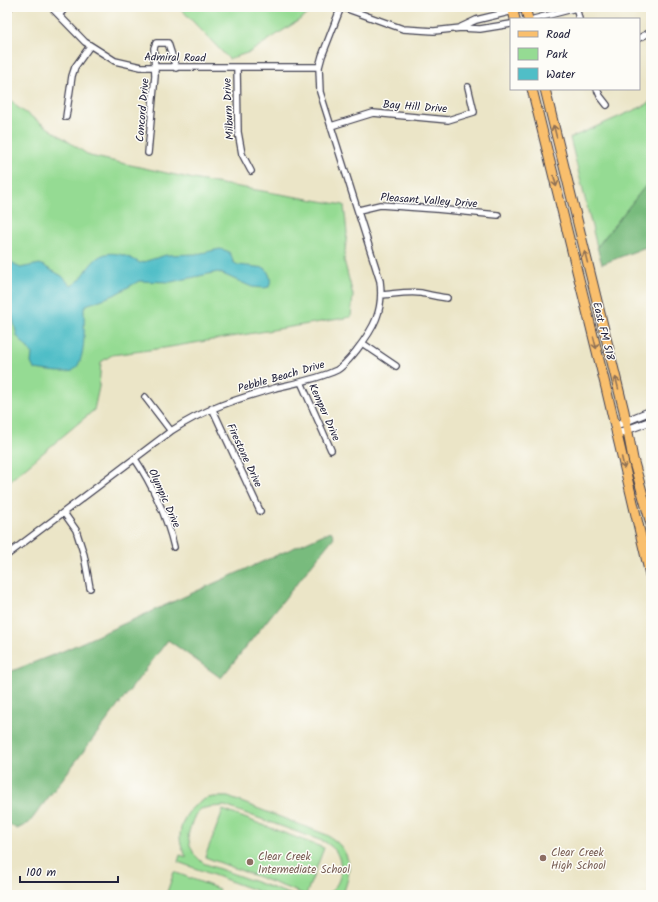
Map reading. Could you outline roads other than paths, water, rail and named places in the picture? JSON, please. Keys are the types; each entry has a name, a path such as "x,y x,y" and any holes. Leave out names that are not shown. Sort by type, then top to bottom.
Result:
{"main road":[{"path":"527,7 528,18"},
{"name":"East FM 518","path":"532,90 615,430 649,558 651,579"},
{"name":"East FM 518","path":"545,90 627,425 633,459 651,524"},
{"path":"585,305 597,302"}],"street":[{"path":"7,10 10,7"},
{"name":"Admiral Road","path":"51,7 90,46 115,61 141,67 319,67"},
{"path":"59,15 66,7"},
{"path":"342,7 403,29 434,31 461,28 480,29 510,24"},
{"name":"Pebble Beach Drive","path":"7,555 188,419 212,408 338,370 351,357 369,334 377,317 382,295 380,281 320,92 319,67 342,7"},
{"path":"461,28 476,20 513,12 527,7"},
{"path":"538,18 576,8 579,18"},
{"path":"640,38 651,32"},
{"name":"Concord Drive","path":"148,153 156,76 154,48 156,43 168,43 176,68"},
{"path":"66,117 72,76 75,67 90,46"},
{"name":"Milburn Drive","path":"237,67 238,132 242,154 251,171"},
{"name":"Bay Hill Drive","path":"330,126 373,113 448,120 474,112 468,88"},
{"path":"597,90 600,96 607,104"},
{"name":"Pleasant Valley Drive","path":"358,210 380,204 436,208 498,215"},
{"path":"382,295 407,292 447,298"},
{"path":"362,343 396,366"},
{"name":"Kemper Drive","path":"301,382 331,450"},
{"path":"145,397 171,431"},
{"name":"Firestone Drive","path":"212,408 260,511"},
{"path":"615,430 651,411"},
{"path":"627,425 651,421"},
{"name":"Olympic Drive","path":"135,459 147,477 170,532 174,547"},
{"path":"64,513 76,530 84,555 90,588"}],"water":[{"path":"220,249 229,252 233,262 238,265 265,268 270,277 269,287 252,287 218,272 171,282 139,281 114,295 86,305 84,308 84,342 77,367 68,372 34,369 31,363 32,353 17,336 8,298 7,257 20,268 40,264 62,276 71,286 81,278 94,261 105,254 111,253 123,255 140,263 166,255 197,254"}],"place":[{"name":"Clear Creek High School","path":"543,858"},
{"name":"Clear Creek Intermediate School","path":"250,862"}]}
